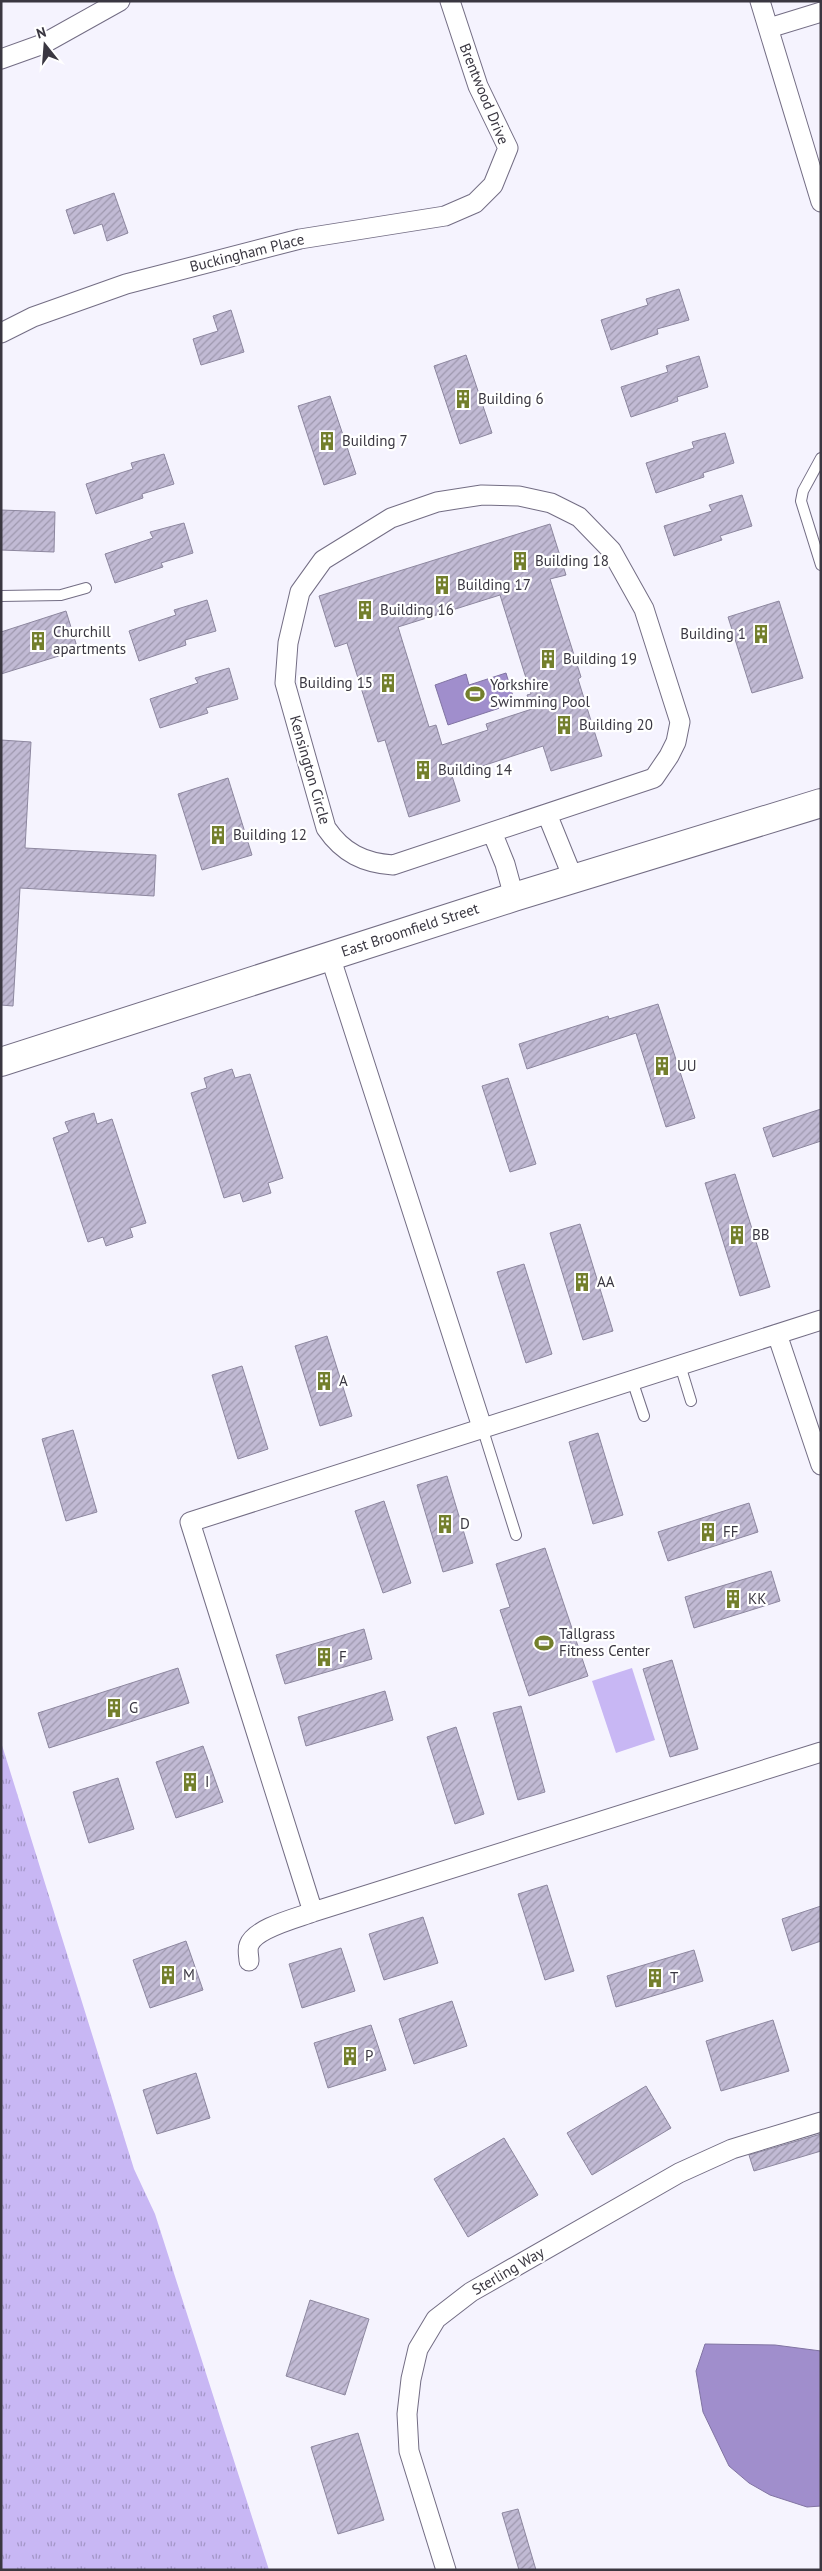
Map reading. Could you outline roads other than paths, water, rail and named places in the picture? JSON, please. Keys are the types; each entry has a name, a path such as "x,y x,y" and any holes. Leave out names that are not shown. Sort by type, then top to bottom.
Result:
{"main road":[{"name":"East Broomfield Street","path":"1,1062 573,878 821,803"}],"street":[{"path":"1,59 43,44 120,1"},
{"name":"Brentwood Drive","path":"450,1 478,86 508,148 493,185"},
{"path":"760,1 821,202"},
{"path":"769,28 821,12"},
{"name":"Buckingham Place","path":"1,333 34,317 126,284 300,239 445,216 475,204 493,185"},
{"name":"Kensington Circle","path":"482,495 519,496 551,503 579,517 611,550 644,608 680,722 669,756 654,778 492,832 393,865 373,863 353,855 336,844 326,828 285,683 288,643 300,592 322,560 391,518 437,502 482,495"},
{"path":"547,814 573,878"},
{"path":"492,832 514,897"},
{"path":"330,956 482,1427"},
{"path":"313,1912 190,1522 821,1320"},
{"path":"777,1334 821,1465"},
{"path":"249,1961 248,1946 255,1936 271,1927 313,1912 821,1752"},
{"name":"Sterling Way","path":"446,2570 409,2451 407,2414 411,2379 418,2350 436,2319 470,2292 679,2173 732,2148 821,2122"}],"lane":[{"path":"821,458 803,491 801,501 821,565"},
{"path":"1,596 61,595 86,588"},
{"path":"680,1365 692,1401"},
{"path":"632,1380 644,1416"},
{"path":"482,1427 516,1535"}],"place":[{"name":"Building 6","path":"463,399"},
{"name":"Building 7","path":"327,441"},
{"name":"Building 18","path":"520,561"},
{"name":"Building 17","path":"442,585"},
{"name":"Building 16","path":"365,610"},
{"name":"Building 1","path":"761,634"},
{"name":"Churchill apartments","path":"38,641"},
{"name":"Building 19","path":"548,659"},
{"name":"Building 15","path":"388,683"},
{"name":"Yorkshire Swimming Pool","path":"475,694"},
{"name":"Building 20","path":"564,725"},
{"name":"Building 14","path":"423,770"},
{"name":"Building 12","path":"218,835"},
{"name":"UU","path":"662,1066"},
{"name":"BB","path":"737,1235"},
{"name":"AA","path":"582,1282"},
{"name":"A","path":"324,1381"},
{"name":"D","path":"445,1524"},
{"name":"FF","path":"708,1532"},
{"name":"KK","path":"733,1599"},
{"name":"Tallgrass Fitness Center","path":"544,1643"},
{"name":"F","path":"324,1657"},
{"name":"G","path":"114,1708"},
{"name":"I","path":"190,1782"},
{"name":"M","path":"168,1975"},
{"name":"T","path":"655,1978"},
{"name":"P","path":"350,2056"}]}
